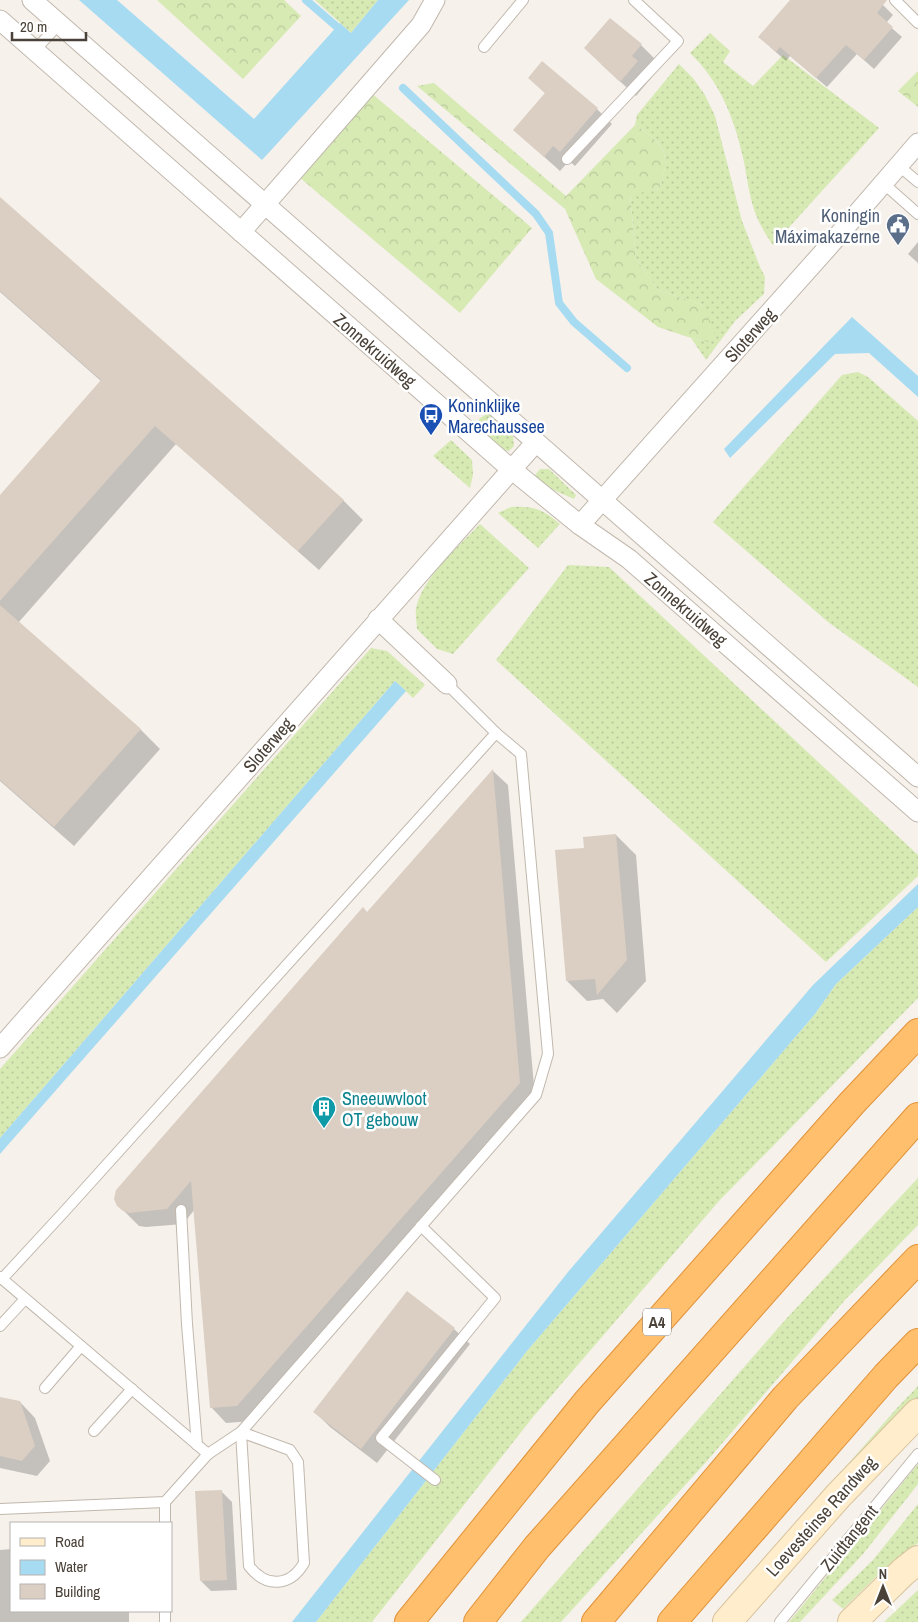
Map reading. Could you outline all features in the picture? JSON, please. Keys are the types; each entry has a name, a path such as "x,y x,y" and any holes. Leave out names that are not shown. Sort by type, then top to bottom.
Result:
{"highway":[{"name":"A4","path":"409,1622 588,1402 845,1110 918,1033"},
{"path":"478,1622 537,1547 918,1116"},
{"path":"596,1622 785,1398 918,1259"},
{"path":"672,1622 886,1376 918,1343"}],"street":[{"name":"Zonnekruidweg","path":"32,0 916,775"},
{"path":"241,232 421,25 435,0"},
{"name":"Zonnekruidweg","path":"0,20 511,469 580,525 629,559 918,812"},
{"name":"Sloterweg","path":"580,525 918,143"},
{"name":"Sloterweg","path":"0,1048 536,442"},
{"path":"378,619 447,684"},
{"name":"Loevesteinse Randweg","path":"727,1622 838,1496 918,1413"},
{"path":"852,1622 903,1572 918,1560"}],"lane":[{"path":"484,47 523,0"},
{"path":"567,159 678,41 634,0"},
{"path":"895,0 918,23"},
{"path":"35,50 59,24"},
{"path":"899,166 918,182"},
{"path":"883,183 918,214"},
{"path":"165,1522 165,1502 208,1454 240,1432 536,1094 548,1054 522,754 496,733 447,684"},
{"path":"208,1454 1,1278 63,1213 496,733"},
{"path":"181,1210 187,1324 197,1445"},
{"path":"421,1226 495,1298 381,1438 435,1480"},
{"path":"0,1326 25,1299"},
{"path":"45,1388 80,1346"},
{"path":"94,1431 132,1389"},
{"path":"240,1432 290,1450 298,1462 304,1563 299,1572 283,1582 264,1580 255,1574 249,1566 240,1432"},
{"name":"Zuidtangent","path":"780,1622 918,1454"},
{"path":"0,1509 165,1502"}],"green space":[{"path":"157,0 284,0 301,16 243,79"},
{"path":"315,0 378,0 351,33"},
{"path":"710,33 730,51 723,62 753,86 783,55 879,128 773,245 753,208 736,131 725,103 710,77 690,53"},
{"path":"679,64 693,78 705,95 715,116 742,221 765,277 764,294 735,321 706,360 691,338 708,342 703,305 658,290 636,259 630,194 659,189 665,166 663,151 653,138 635,125 637,115"},
{"path":"918,71 918,107 898,91"},
{"path":"358,82 532,228 460,313 286,166"},
{"path":"434,83 566,196 635,125 653,138 663,151 665,167 659,189 630,195 636,259 658,290 703,305 715,333 708,342 658,327 596,279 565,209 417,86"},
{"path":"858,372 868,377 918,421 918,687 828,622 713,522 842,375"},
{"path":"488,413 513,436 514,446 509,451 502,450 478,427 479,419"},
{"path":"451,440 472,460 473,475 470,488 433,456"},
{"path":"540,469 549,469 576,495 574,499 538,483 535,475"},
{"path":"511,507 538,509 560,524 538,548 498,513"},
{"path":"480,524 529,568 453,654 437,649 417,629 416,609 425,586 433,575"},
{"path":"568,565 609,567 918,855 918,876 826,962 496,660"},
{"path":"371,648 387,651 425,685 413,698 395,681 0,1138 0,1069"},
{"path":"918,907 918,998 719,1201 533,1417 372,1622 316,1622 527,1351 815,1014 836,984"},
{"path":"918,1178 918,1225 845,1300 707,1461 561,1622 521,1622 786,1319"},
{"path":"918,1386 918,1407 766,1558 897,1408"},
{"path":"918,1464 918,1484 864,1553 800,1622 789,1622"},
{"path":"918,1504 918,1543 881,1572 843,1609 832,1600 873,1560"},
{"path":"918,1590 918,1622 884,1622"}],"water":[{"path":"79,0 117,0 254,119 340,23 351,33 378,0 409,0 262,160"},
{"path":"852,317 918,376 918,397 869,353 835,354 730,458 724,449"},
{"path":"395,681 406,691 0,1154 0,1138"},
{"path":"918,884 918,907 836,984 815,1014 527,1351 316,1622 292,1622 568,1272 813,985"}],"building":[{"path":"790,0 887,0 877,13 893,27 864,60 846,45 816,78 780,47 776,52 758,37"},
{"path":"610,18 642,44 632,56 638,61 620,82 584,48"},
{"path":"542,61 598,108 560,152 553,146 544,157 513,130 545,93 528,78"},
{"path":"0,197 344,500 298,551 155,426 0,601 0,495 101,380 0,291"},
{"path":"0,605 141,729 54,827 0,780"},
{"name":"Sneeuwvloot OT gebouw","path":"493,769 520,1083 237,1406 210,1408 191,1181 167,1209 129,1213 123,1211 117,1206 114,1199 116,1190 363,907 367,912"},
{"path":"616,834 627,960 597,995 595,979 566,981 555,850 584,848 583,837"},
{"path":"407,1291 455,1328 361,1449 313,1412"},
{"path":"0,1397 20,1401 35,1446 22,1461 0,1456"},
{"path":"222,1490 227,1580 200,1581 195,1491"}],"waterway":[{"path":"306,0 344,33"},
{"path":"403,88 536,214 549,233 559,303 574,322 627,368"}],"place":[{"name":"Koningin Máximakazerne","path":"898,246"},
{"name":"Koninklijke Marechaussee","path":"431,436"},
{"name":"Sneeuwvloot OT gebouw","path":"324,1129"}]}
